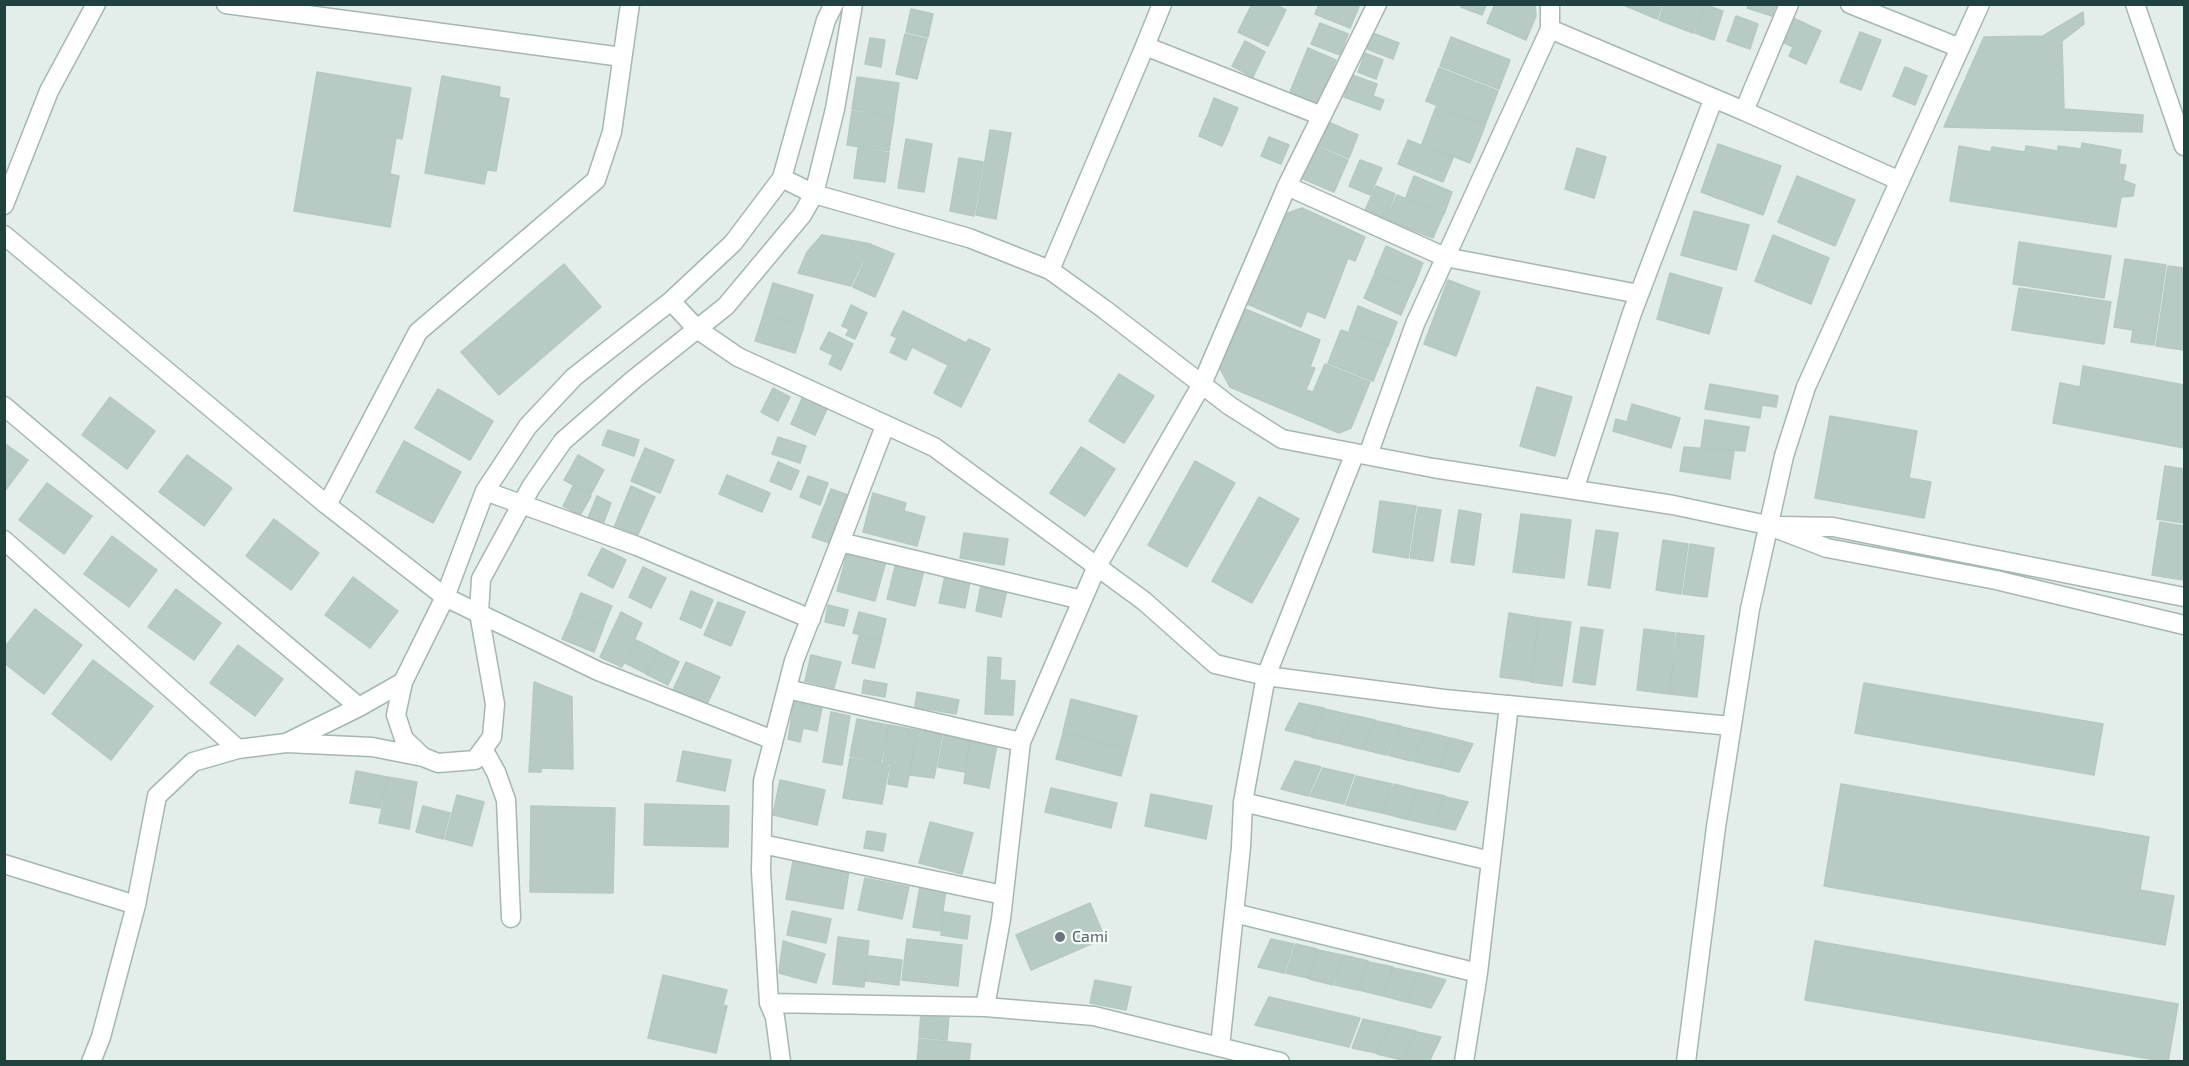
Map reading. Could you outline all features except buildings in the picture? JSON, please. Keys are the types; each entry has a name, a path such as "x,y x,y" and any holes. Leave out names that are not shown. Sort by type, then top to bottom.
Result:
{"street":[{"path":"4,205 49,91 96,4"},
{"path":"226,4 622,57"},
{"path":"327,505 418,332 596,180 612,132 630,4"},
{"path":"423,757 405,739 396,715 403,682 445,597 485,491 528,426 574,377 671,301 733,243 782,178 826,20 834,4"},
{"path":"91,1062 101,1037 136,905 158,796 193,762 238,749 286,743 372,747 423,757 438,763 475,760 492,737 495,704 479,613 481,579 531,487 563,441 633,380 726,306 802,215 814,194 835,109 853,4"},
{"path":"1050,270 1162,4"},
{"path":"985,1007 1004,895 1021,742 1097,566 1202,384 1287,186 1377,4"},
{"path":"1221,1047 1243,802 1266,676 1362,454 1415,324 1550,29 1550,4"},
{"path":"1744,111 1789,4"},
{"path":"1850,4 1960,48"},
{"path":"1686,1062 1706,896 1731,726 1750,609 1784,456 1806,387 1980,4"},
{"path":"2134,4 2184,146"},
{"path":"1550,29 1713,100 1744,111 1900,181"},
{"path":"1145,46 1322,116"},
{"path":"1574,490 1639,294 1713,100"},
{"path":"782,178 814,194 969,238 1050,270 1230,405 1282,439 1433,468 1673,505 1767,525 1827,548 1996,580 2184,625"},
{"path":"1287,186 1445,257 1639,294"},
{"path":"4,236 327,505 445,597 598,671 773,740"},
{"path":"671,301 697,329 738,357 934,447 1144,601 1215,664 1266,676 1444,699 1731,726"},
{"path":"4,405 359,707"},
{"path":"781,1062 775,1017 769,1003 761,871 763,781 794,662 885,426"},
{"path":"485,491 638,546 811,619"},
{"path":"1767,525 1833,527 2184,597"},
{"path":"4,540 238,749"},
{"path":"840,542 1082,600"},
{"path":"286,743 359,707 403,682"},
{"path":"787,689 1021,742"},
{"path":"1464,1062 1478,974 1509,705"},
{"path":"483,749 496,772 506,800 511,918"},
{"path":"1243,802 1491,861"},
{"path":"762,844 1004,895"},
{"path":"4,864 136,905"},
{"path":"1234,913 1478,974"},
{"path":"769,1003 985,1007 1094,1016 1280,1062"}],"place":[{"name":"Cami","path":"1060,937"}]}
